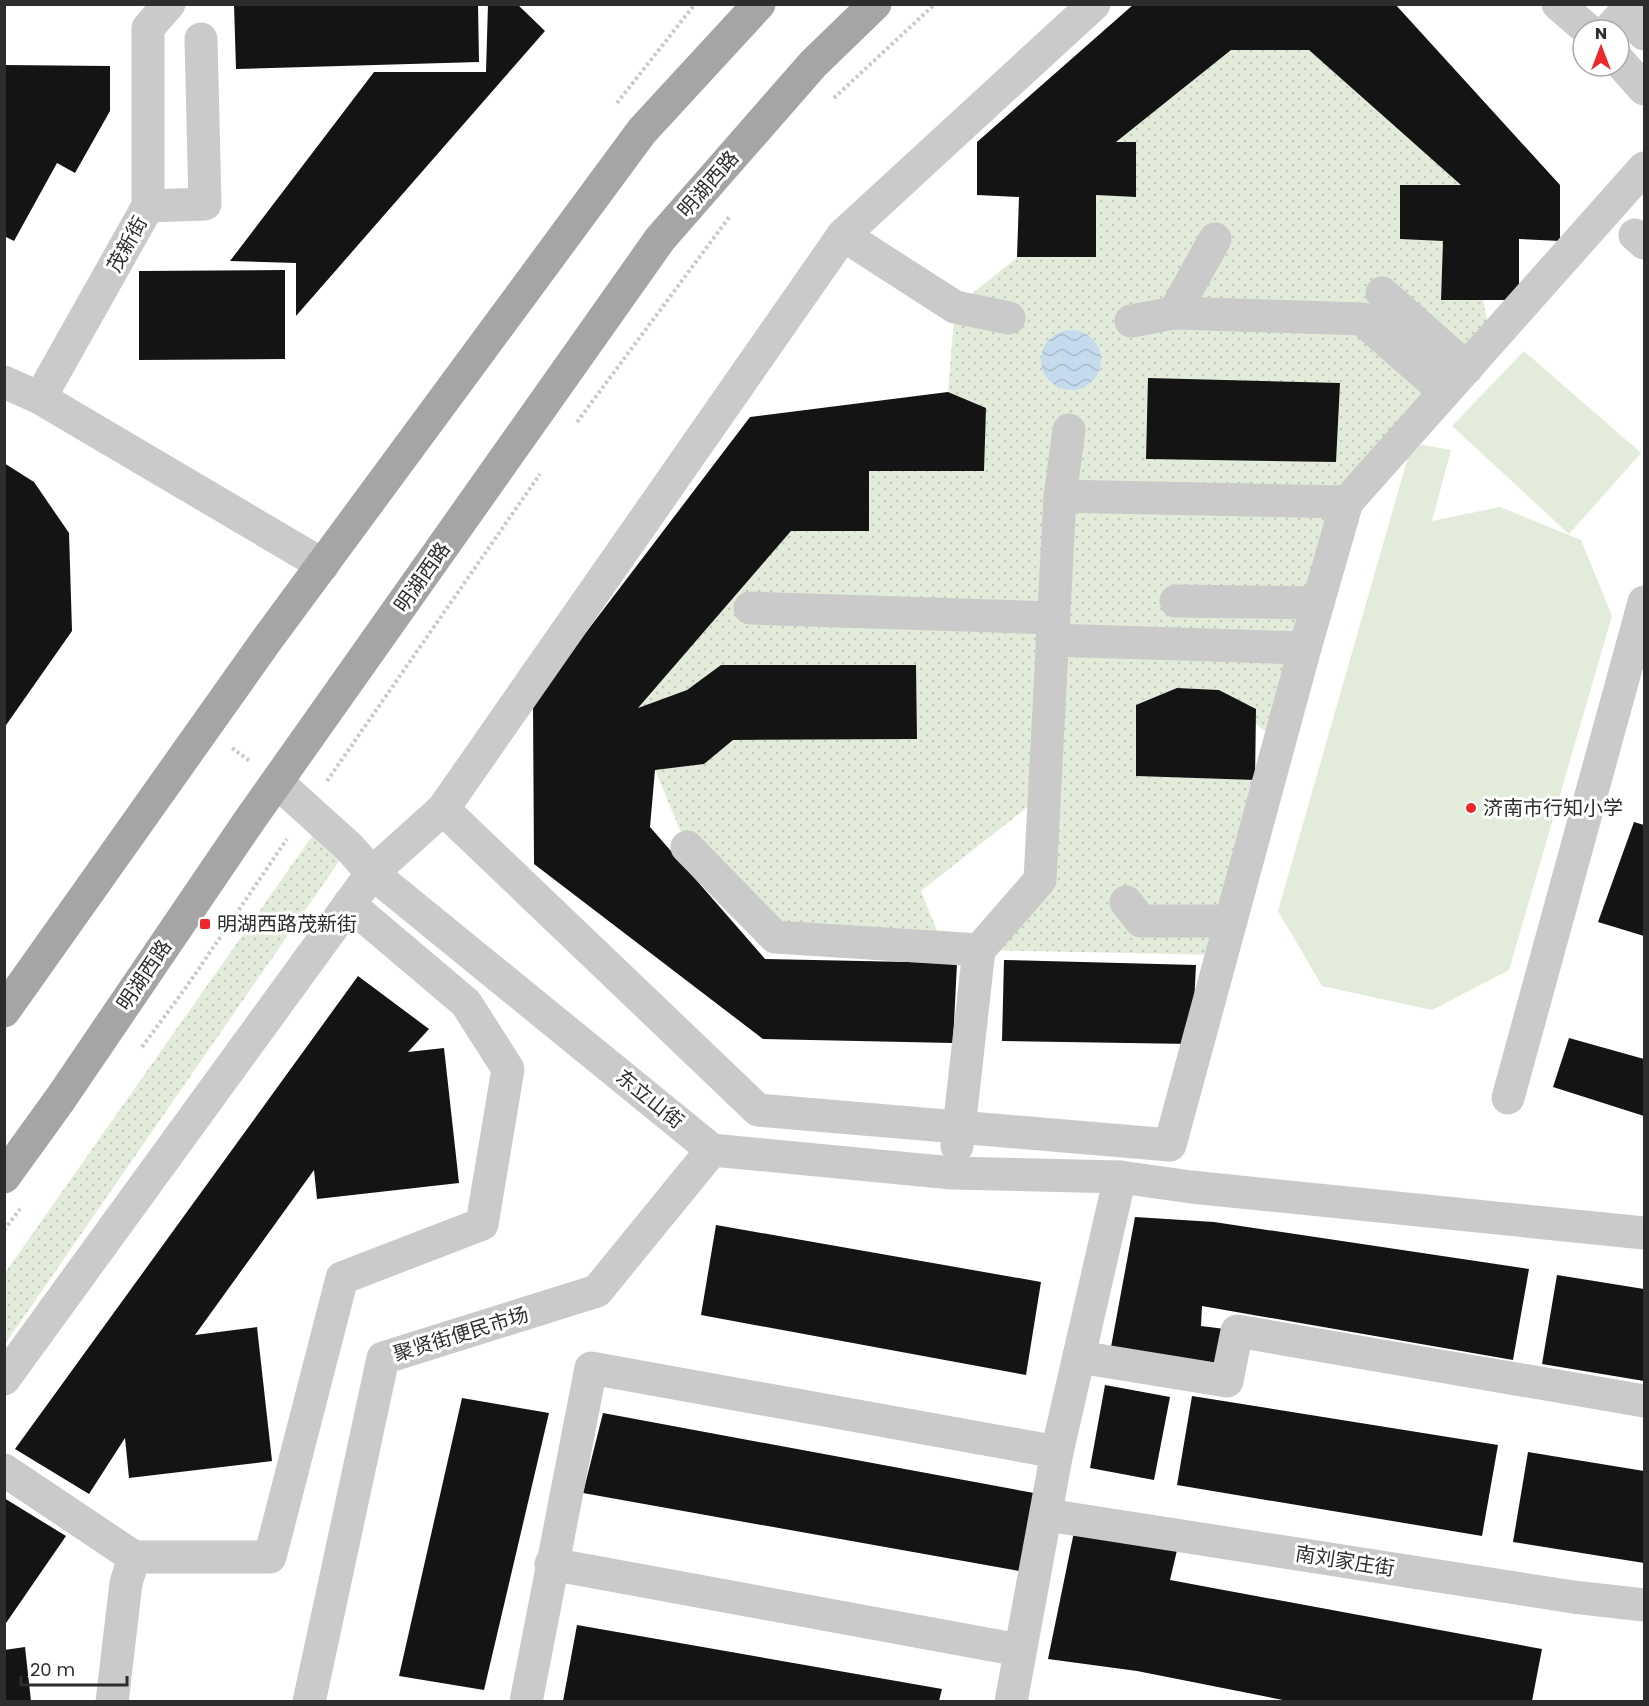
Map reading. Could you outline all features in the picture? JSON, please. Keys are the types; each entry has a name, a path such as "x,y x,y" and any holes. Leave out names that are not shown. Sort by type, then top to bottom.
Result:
{"main road":[{"path":"4,1011 323,565 642,131 759,4"},
{"name":"明湖西路","path":"4,1177 277,782 660,239 813,64 875,4"}],"street":[{"name":"茂新街","path":"40,398 148,206 148,28 169,4"},
{"path":"4,1379 372,873 443,809 843,235 1094,4"},
{"path":"1558,4 1574,18"},
{"path":"148,206 205,204 201,39"},
{"path":"1631,75 1644,89"},
{"path":"443,809 758,1110 1170,1145 1347,502 1644,168"},
{"path":"843,235 955,307 1009,318"},
{"path":"1174,313 1215,239"},
{"path":"1382,293 1467,368"},
{"path":"1131,321 1174,313 1362,318 1446,392"},
{"path":"4,382 40,398 323,565"},
{"path":"952,1173 960,1126 979,950 1040,880 1060,496 1069,430"},
{"path":"1060,496 1347,502"},
{"path":"1176,601 1318,603"},
{"path":"1508,1098 1644,602"},
{"path":"750,608 1305,648"},
{"name":"东立山街","path":"277,782 349,848 372,873 712,1150"},
{"path":"687,847 775,937 979,950"},
{"path":"1126,902 1141,921 1231,921"},
{"path":"4,1470 134,1557 270,1557 342,1278 482,1224 508,1069 466,1003 349,904"},
{"path":"712,1150 952,1173 1120,1177 1191,1187 1644,1233"},
{"name":"聚贤街便民市场","path":"309,1701 383,1358 597,1291 712,1150"},
{"path":"1011,1701 1057,1452 1120,1177"},
{"path":"1079,1357 1227,1381 1237,1331 1644,1401"},
{"path":"525,1701 591,1368 1057,1452"},
{"name":"南刘家庄街","path":"1047,1515 1573,1597 1644,1605"},
{"path":"112,1701 126,1583 134,1557"},
{"path":"551,1564 1019,1650"}],"path":[{"path":"831,100 935,4"},
{"path":"575,425 731,214"},
{"path":"138,1052 187,986 541,473"},
{"path":"206,727 277,782"},
{"path":"4,1230 26,1202"}],"green space":[{"path":"1231,50 1309,50 1461,185 1401,185 1401,239 1443,241 1441,300 1483,300 1491,340 1347,502 1279,743 1256,724 1256,709 1219,690 1177,688 1136,706 1136,776 1255,780 1222,955 979,950 1040,880 1044,794 921,891 944,948 775,937 687,847 655,770 704,764 733,740 917,739 916,665 721,665 687,690 638,708 791,531 868,531 869,471 983,470 986,408 948,392 955,307 1096,195 1136,197 1136,142 1116,142"},
{"path":"1524,351 1641,453 1569,534 1452,426"},
{"path":"1412,443 1451,450 1432,521 1500,507 1581,540 1612,616 1509,970 1432,1010 1322,986 1278,911"},
{"path":"322,822 349,847 5,1344 5,1273"}],"water":[{"path":"1065,330 1077,330 1093,338 1099,348 1101,360 1099,372 1093,382 1077,390 1065,390 1049,382 1041,366 1041,354 1049,338"}],"building":[{"path":"234,4 478,4 479,62 236,69"},
{"path":"488,4 517,4 545,31 296,316 296,263 230,261 374,72 486,72"},
{"path":"1134,4 1395,4 1560,185 1560,241 1519,239 1519,300 1441,300 1443,241 1400,239 1400,185 1461,185 1309,50 1231,50 1116,142 1136,142 1136,197 1096,195 1096,257 1017,257 1019,197 977,195 977,142"},
{"path":"4,65 110,66 110,111 75,173 57,163 14,241 4,236"},
{"path":"285,270 285,359 139,360 139,271"},
{"path":"1148,378 1340,383 1336,462 1146,459"},
{"path":"948,392 986,408 984,471 869,471 869,531 791,531 638,708 687,690 721,665 916,665 917,739 733,740 704,764 655,770 650,827 765,959 957,963 953,1043 763,1039 534,864 533,702 750,417"},
{"path":"4,463 34,482 69,533 72,631 4,728"},
{"path":"1177,688 1219,690 1256,709 1255,780 1136,776 1136,705"},
{"path":"1634,822 1644,825 1644,936 1598,922"},
{"path":"1004,960 1196,965 1192,1044 1002,1041"},
{"path":"358,976 429,1029 408,1052 444,1048 459,1183 317,1199 314,1170 195,1335 257,1327 272,1461 129,1478 125,1438 89,1494 15,1449"},
{"path":"1569,1038 1644,1059 1644,1116 1553,1087"},
{"path":"1135,1217 1214,1222 1529,1269 1513,1360 1202,1306 1201,1326 1225,1329 1220,1369 1111,1347"},
{"path":"716,1225 1041,1282 1026,1375 701,1315"},
{"path":"1557,1275 1644,1289 1644,1381 1542,1364"},
{"path":"1105,1385 1170,1397 1154,1480 1090,1468"},
{"path":"1192,1396 1498,1445 1482,1536 1177,1485"},
{"path":"462,1398 549,1413 484,1690 399,1676"},
{"path":"603,1413 1034,1493 1019,1571 583,1493"},
{"path":"1528,1452 1644,1471 1644,1563 1513,1542"},
{"path":"4,1498 66,1536 4,1626"},
{"path":"1075,1527 1178,1546 1170,1580 1542,1649 1532,1701 1288,1701 1137,1671 1048,1659"},
{"path":"577,1625 942,1689 939,1701 563,1701"},
{"path":"25,1647 31,1701 4,1701 4,1650"}],"place":[{"name":"济南市行知小学","path":"1471,808"},
{"name":"明湖西路茂新街","path":"205,924"}]}
